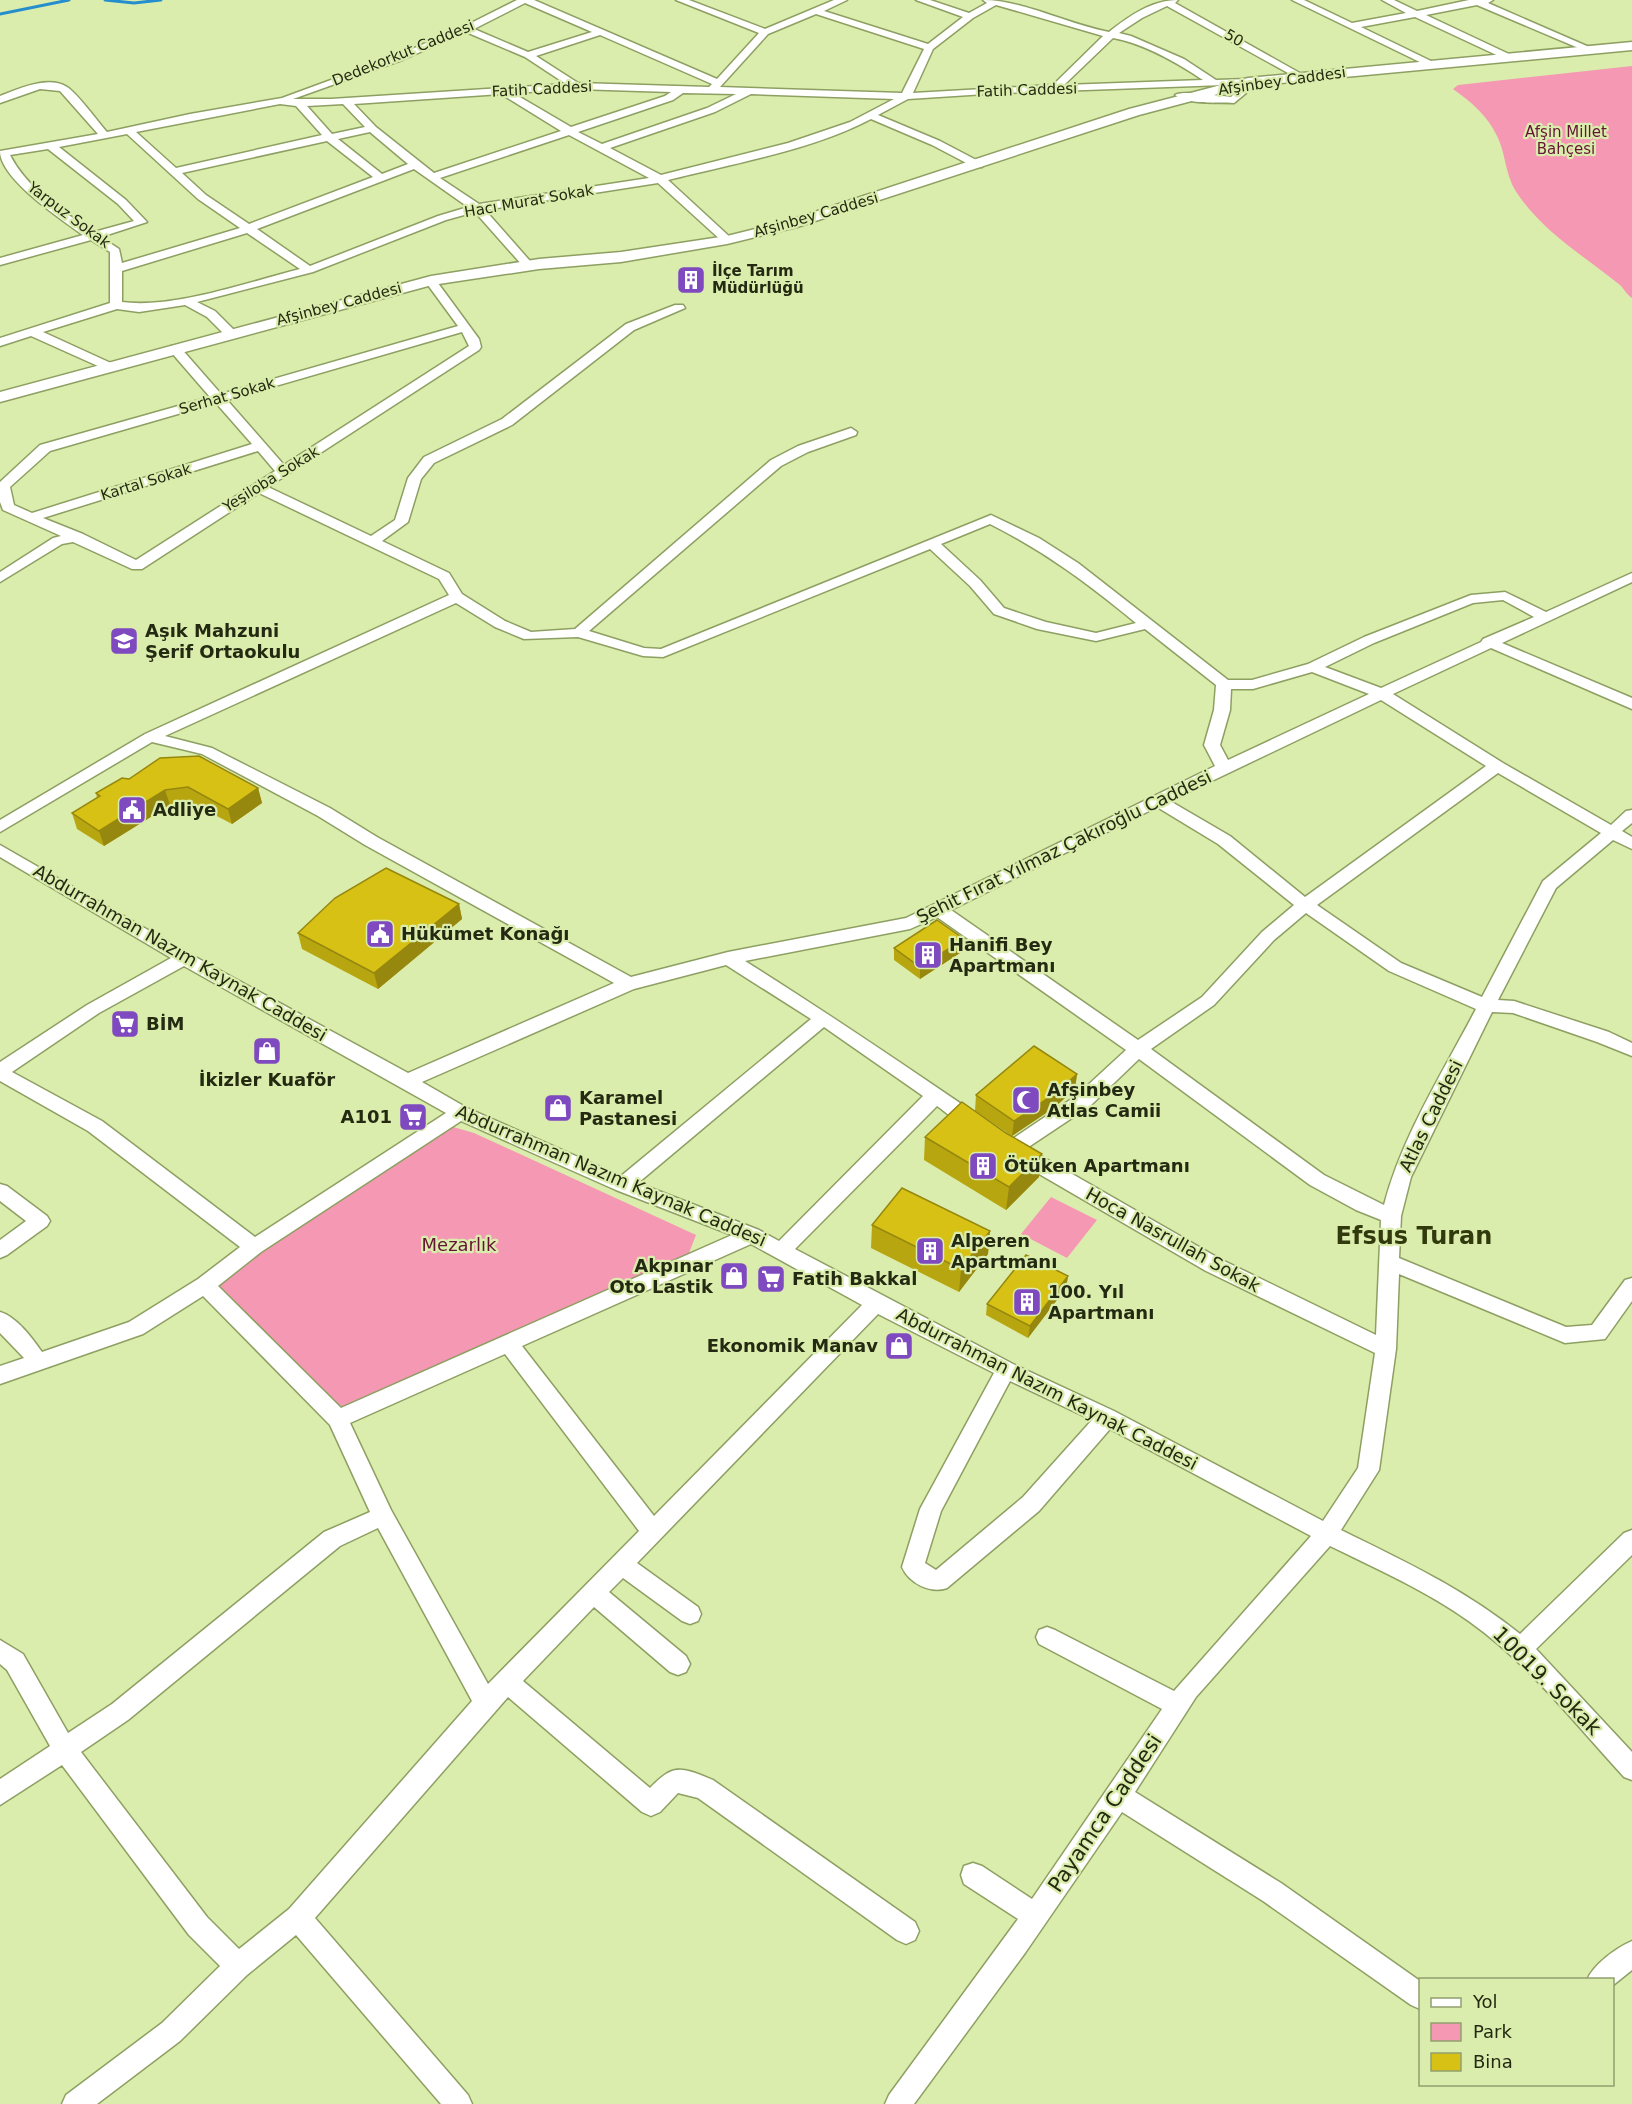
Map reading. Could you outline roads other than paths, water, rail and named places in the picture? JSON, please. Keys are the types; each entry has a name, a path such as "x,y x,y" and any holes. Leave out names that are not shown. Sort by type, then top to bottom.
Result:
{"main road":[{"name":"Afşinbey Caddesi","path":"0,406 231,334 435,284 539,264 621,257 728,240 792,224 1216,86 1300,76 1632,46"},
{"name":"Afşinbey Caddesi","path":"1174,116 1234,100 1299,88 1632,53"},
{"name":"Afşinbey Caddesi","path":"0,397 435,284 631,266 736,250 791,236 1062,152"}],"street":[{"name":"Dedekorkut Caddesi","path":"280,101 377,67 466,29 525,0"},
{"path":"525,0 601,32 715,86 765,32 842,0"},
{"path":"684,0 765,32"},
{"path":"921,0 970,16"},
{"path":"1297,0 1430,64"},
{"path":"1387,0 1508,57"},
{"path":"906,96 929,48 970,16 994,1 1049,20 1128,38 1171,57 1216,86"},
{"path":"1056,88 1111,35 1137,14 1170,1"},
{"name":"50","path":"1170,1 1300,76"},
{"path":"1352,26 1480,1 1591,50"},
{"path":"815,11 929,48"},
{"path":"466,29 528,55 576,86"},
{"path":"528,55 601,32"},
{"path":"0,100 32,88 58,86 64,89 105,136"},
{"name":"Fatih Caddesi","path":"2,153 105,136 280,101 299,103 346,101 576,86 682,89 715,86 750,90 906,96 1089,87"},
{"path":"1216,86 1241,93 1234,100 1089,87 1216,86"},
{"path":"432,177 669,98 682,89"},
{"path":"604,147 711,110 742,97 750,90"},
{"path":"503,91 660,178 728,240"},
{"path":"1134,112 1145,106 1148,101 1142,92"},
{"name":"Hacı Murat Sokak","path":"116,305 139,308 187,301 309,270 442,218 477,208 660,178 792,145 854,124 906,96"},
{"path":"346,101 372,129 415,165 477,208 500,231 527,264 539,264"},
{"path":"299,103 329,137 381,178"},
{"path":"872,116 936,143 978,165"},
{"path":"174,172 372,129"},
{"path":"129,131 202,197 309,270"},
{"path":"3,259 93,237 141,222 122,202 51,146"},
{"name":"Yarpuz Sokak","path":"2,153 7,163 37,195 93,237 115,250 119,268 114,288 116,305"},
{"path":"119,268 250,228 415,165"},
{"name":"Yeşiloba Sokak","path":"1,487 4,508 32,517 78,537 137,566 475,347 473,339 435,284"},
{"path":"187,301 211,314 231,334"},
{"path":"0,342 116,305"},
{"path":"373,541 401,522 415,478 429,460 507,422 630,327 679,308"},
{"name":"Serhat Sokak","path":"1,487 45,448 464,328"},
{"path":"32,332 109,367"},
{"path":"178,352 283,472"},
{"path":"579,633 776,464 803,449 851,432"},
{"name":"Kartal Sokak","path":"32,517 260,446"},
{"path":"258,487 444,576 458,597 500,624 529,636 579,633 644,652 663,653 991,519 1034,541 1073,566 1224,684 1253,685 1313,667 1369,640 1471,599 1505,596 1545,618"},
{"path":"0,578 58,541 78,537"},
{"path":"933,544 975,583 999,610 1042,626 1096,637 1134,629 1147,623"},
{"name":"Şehit Fırat Yılmaz Çakıroğlu Caddesi","path":"407,1081 629,984 728,958 910,923 1224,768 1488,642 1632,577"},
{"path":"0,827 150,737 458,597"},
{"path":"1488,642 1632,704"},
{"path":"1313,667 1383,694 1497,766 1632,844"},
{"path":"1224,684 1222,710 1212,745 1224,768"},
{"path":"183,721 207,751"},
{"path":"150,737 207,751 324,812 371,841 629,984"},
{"path":"1012,1149 1083,1101 1137,1050 1208,1001 1268,936 1305,905 1497,766"},
{"path":"1158,801 1224,840 1305,905 1395,967 1486,1006 1514,1007 1603,1037 1632,1050"},
{"name":"Atlas Caddesi","path":"1327,1534 1368,1470 1386,1349 1391,1216 1401,1177 1415,1145 1549,885 1632,815"},
{"name":"Abdurrahman Nazım Kaynak Caddesi","path":"0,850 182,957 407,1081 460,1113 623,1185 752,1234 876,1303 1006,1370 1107,1417 1327,1534"},
{"path":"938,909 1064,995 1317,1180 1391,1216"},
{"path":"182,957 175,965 93,1009 0,1072 96,1126 254,1247"},
{"name":"Hoca Nasrullah Sokak","path":"728,958 823,1018 1012,1149 1213,1265 1386,1349"},
{"path":"623,1185 823,1018"},
{"path":"781,1251 936,1095"},
{"path":"0,1375 136,1328 205,1286 254,1247 460,1113"},
{"path":"0,1191 40,1221 0,1250"},
{"path":"338,1419 685,1266 752,1234"},
{"path":"1389,1262 1565,1335 1598,1334 1632,1286"},
{"path":"205,1286 338,1419 384,1516 486,1702"},
{"path":"75,2104 171,2032 238,1966 298,1918 486,1702 876,1303"},
{"path":"0,1320 27,1346 38,1362"},
{"path":"508,1343 652,1532"},
{"path":"1006,1370 931,1509 913,1567 927,1578 939,1581 1031,1504 1107,1417"},
{"path":"0,1793 120,1712 332,1539 384,1516"},
{"name":"10019. Sokak","path":"1327,1534 1426,1583 1478,1614 1521,1649 1632,1769"},
{"name":"Payamca Caddesi","path":"898,2104 1036,1916 1188,1689 1327,1534"},
{"path":"1521,1649 1632,1540"},
{"path":"621,1564 690,1614"},
{"path":"593,1592 678,1664"},
{"path":"1047,1637 1178,1705"},
{"path":"0,1651 15,1662 64,1748 198,1926 238,1966"},
{"path":"507,1682 651,1804 674,1780 704,1788 906,1931"},
{"path":"1118,1796 1242,1870 1419,1995"},
{"path":"973,1875 1036,1916"},
{"path":"298,1918 459,2104"},
{"path":"1602,1978 1632,1954"}],"waterway":[{"path":"0,14 69,0"},
{"path":"105,0 134,3 161,0"}],"place":[{"name":"İlçe Tarım Müdürlüğü","path":"691,280"},
{"name":"Aşık Mahzuni Şerif Ortaokulu","path":"124,641"},
{"name":"Adliye","path":"132,810"},
{"name":"Hükümet Konağı","path":"380,934"},
{"name":"Hanifi Bey Apartmanı","path":"928,955"},
{"name":"BİM","path":"125,1024"},
{"name":"İkizler Kuaför","path":"267,1051"},
{"name":"Afşinbey Atlas Camii","path":"1026,1100"},
{"name":"Karamel Pastanesi","path":"558,1108"},
{"name":"A101","path":"413,1117"},
{"name":"Ötüken Apartmanı","path":"983,1166"},
{"name":"Alperen Apartmanı","path":"930,1251"},
{"name":"Akpınar Oto Lastik","path":"734,1276"},
{"name":"Fatih Bakkal","path":"771,1279"},
{"name":"100. Yıl Apartmanı","path":"1027,1302"},
{"name":"Ekonomik Manav","path":"899,1346"}],"district":[{"name":"Efsus Turan","path":"1414,1236"}],"park label":[{"name":"Afşin Millet Bahçesi","path":"1566,140"},
{"name":"Mezarlık","path":"459,1245"}]}
